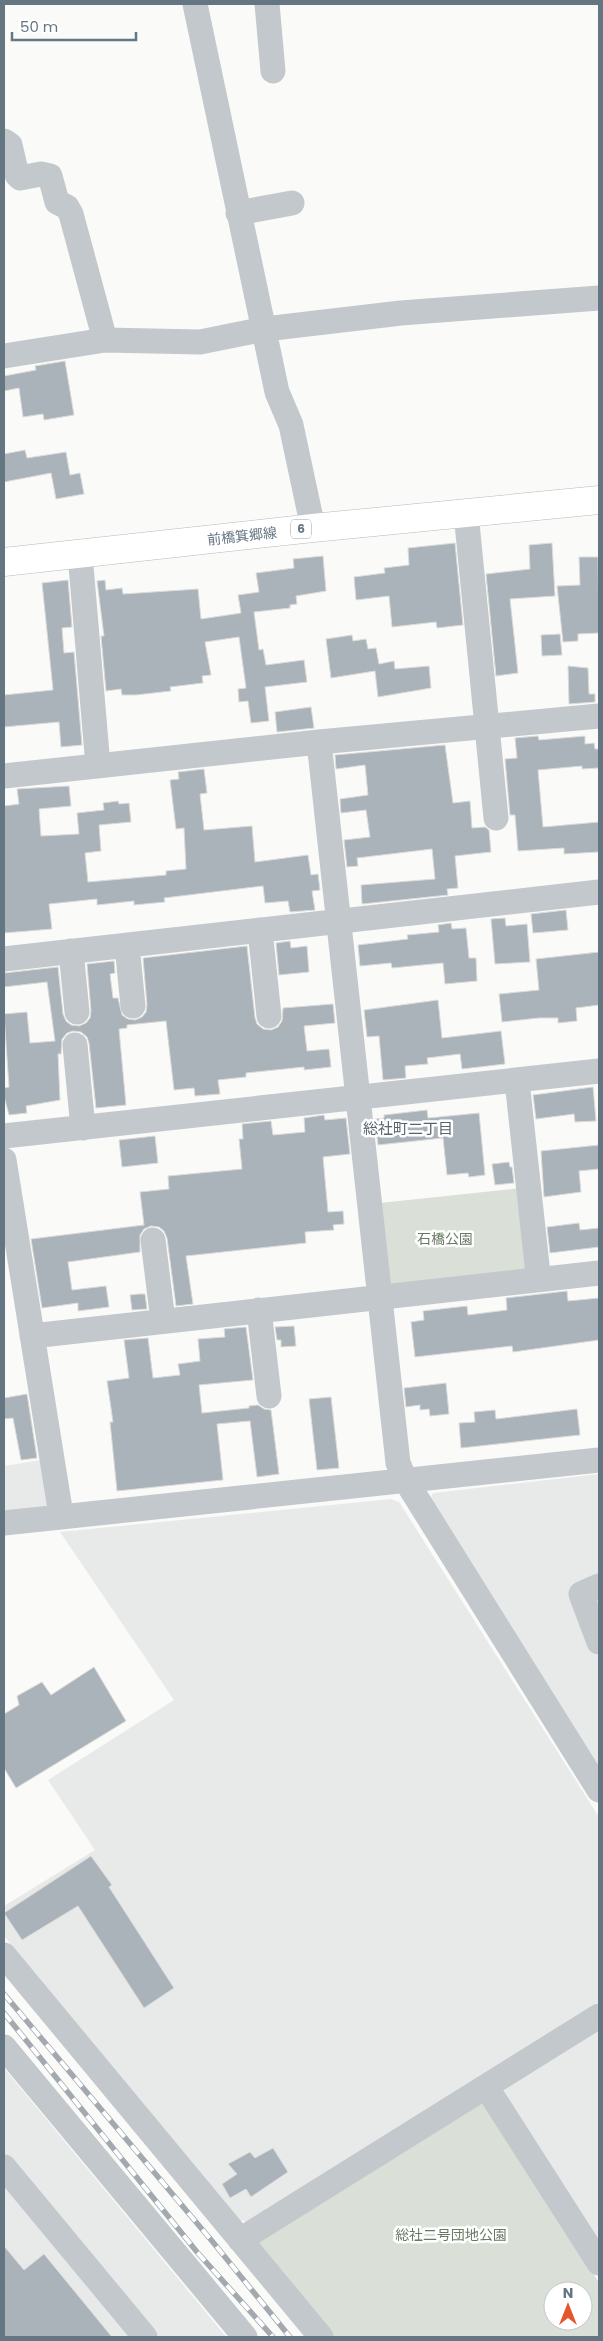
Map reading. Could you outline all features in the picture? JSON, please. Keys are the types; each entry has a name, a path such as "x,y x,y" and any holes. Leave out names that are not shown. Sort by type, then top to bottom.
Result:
{"main road":[{"name":"前橋箕郷線","path":"4,562 466,512 599,500"}],"street":[{"path":"195,4 277,392 291,425 313,528"},
{"path":"266,4 273,71"},
{"path":"4,140 10,146 16,175 20,178 45,174 50,176 57,202 66,207 70,214 105,340"},
{"path":"238,213 292,203"},
{"path":"4,356 105,340 200,342 265,329 401,313 599,298"},
{"path":"466,512 496,818"},
{"path":"80,554 98,766"},
{"path":"4,776 320,742 599,716"},
{"path":"320,742 378,1297 398,1463 406,1481 599,1790"},
{"path":"4,959 599,892"},
{"path":"260,930 269,1016"},
{"path":"126,945 133,1006"},
{"path":"70,951 77,1012"},
{"path":"75,1045 83,1128"},
{"path":"4,1136 358,1096 599,1072"},
{"path":"517,1081 537,1265 536,1280"},
{"path":"4,1160 61,1515"},
{"path":"154,1240 163,1321"},
{"path":"32,1336 599,1272"},
{"path":"259,1310 269,1396"},
{"path":"4,1522 599,1460"},
{"path":"599,1586 580,1594 599,1642"},
{"path":"4,1955 321,2337"},
{"path":"240,2240 487,2088 599,2016"},
{"path":"4,2048 245,2337"},
{"path":"487,2088 599,2263"},
{"path":"4,2167 145,2337"}],"shaded area":[{"path":"47,1459 53,1497 46,1507 4,1511 4,1466"},
{"path":"599,1474 599,1771 429,1502 433,1493"},
{"path":"391,1499 399,1502 599,1817 599,2002 249,2223 240,2220 4,1936 4,1906 95,1850 48,1780 174,1700 60,1532"},
{"path":"599,2024 599,2245 504,2094 505,2083"},
{"path":"4,2068 223,2333 227,2337 4,2337"}],"green space":[{"name":"石橋公園","path":"521,1188 525,1273 396,1287 388,1281 380,1203"},
{"name":"総社二号団地公園","path":"475,2100 489,2101 599,2283 599,2337 332,2337 256,2247 257,2238"}],"building":[{"path":"65,361 74,415 44,420 43,414 23,417 19,388 4,391 4,376 36,370 35,366"},
{"path":"25,450 27,458 66,452 70,475 80,473 84,494 56,499 51,473 4,482 4,454"},
{"path":"455,543 463,625 437,628 436,622 392,627 389,596 356,600 354,577 385,573 384,568 409,565 408,548"},
{"path":"552,543 555,596 510,599 518,673 496,676 486,574 530,569 529,545"},
{"path":"323,556 326,591 296,596 297,604 290,605 290,608 254,612 259,650 263,649 266,665 304,660 307,682 265,687 269,721 251,723 248,701 239,702 238,689 246,688 239,637 205,642 211,675 202,676 203,683 170,687 171,691 136,695 122,695 121,689 106,691 101,636 104,636 97,581 105,580 106,590 122,588 123,594 198,589 201,619 241,613 238,595 259,592 256,573 294,568 293,559"},
{"path":"579,557 598,557 599,633 578,634 578,641 563,642 557,586 580,585"},
{"path":"68,580 72,627 62,628 64,653 74,652 82,745 61,747 59,722 4,727 4,695 53,690 42,583"},
{"path":"560,634 562,655 542,656 541,635"},
{"path":"352,635 353,641 366,639 368,649 376,648 379,664 394,661 395,669 429,666 431,688 378,697 375,671 331,678 326,639"},
{"path":"568,666 588,668 589,694 595,694 595,702 569,704"},
{"path":"311,707 314,728 277,732 275,712"},
{"path":"538,736 539,740 585,736 585,744 594,743 595,749 599,749 599,768 582,769 582,766 538,770 543,827 599,822 599,852 564,854 564,848 518,851 515,815 510,815 505,759 517,758 515,738"},
{"path":"445,745 453,803 470,801 472,828 485,827 489,830 491,852 455,856 458,888 447,889 448,895 362,904 361,885 435,879 432,849 357,858 358,866 347,867 344,840 370,837 366,810 341,813 340,799 368,795 365,765 336,769 335,755"},
{"path":"204,769 207,793 200,794 204,830 252,826 255,862 308,855 311,875 318,874 320,890 312,891 315,910 290,912 288,901 265,903 263,886 164,898 165,902 134,905 134,901 97,905 97,899 49,904 52,929 4,933 4,806 19,804 17,789 69,786 71,806 39,809 41,836 79,834 77,813 104,810 103,803 118,801 119,804 129,803 131,822 99,825 101,851 85,853 88,882 166,875 166,871 186,869 184,828 176,829 170,780 179,779 178,772"},
{"path":"566,910 568,930 533,933 531,914"},
{"path":"505,918 506,926 527,924 530,962 495,964 491,919"},
{"path":"451,923 452,929 466,928 469,958 476,958 477,981 445,984 443,963 392,968 391,963 360,966 358,945 408,939 407,935 439,932 438,925"},
{"path":"290,941 291,948 307,946 309,972 279,975 276,943"},
{"path":"247,946 255,1018 257,1024 263,1029 271,1030 278,1027 282,1021 283,1008 333,1004 335,1023 304,1026 307,1051 329,1049 331,1067 304,1070 304,1067 246,1073 246,1077 218,1080 220,1094 195,1096 194,1088 174,1090 166,1021 127,1025 127,1028 119,1029 126,1105 96,1108 89,1043 87,1037 81,1032 73,1031 67,1033 62,1039 61,1054 58,1054 60,1100 26,1106 27,1113 9,1115 4,1096 4,1088 9,1087 4,1014 27,1012 30,1043 55,1041 47,982 4,987 4,973 58,967 63,1014 66,1021 71,1025 79,1026 86,1023 90,1018 91,1011 87,964 114,961 115,973 110,974 113,998 118,998 122,1015 128,1019 135,1020 142,1017 146,1012 147,1005 143,958"},
{"path":"599,952 599,1005 576,1008 577,1021 558,1023 558,1018 539,1018 502,1022 499,994 539,990 536,959"},
{"path":"438,1000 442,1038 501,1031 505,1064 462,1069 460,1054 427,1058 428,1064 405,1066 406,1078 383,1080 379,1036 367,1037 364,1010"},
{"path":"593,1087 596,1121 575,1122 574,1114 536,1119 533,1095"},
{"path":"427,1110 428,1118 479,1113 485,1175 469,1177 468,1173 447,1175 443,1138 378,1145 375,1119 384,1118 384,1115"},
{"path":"324,1115 325,1120 346,1118 350,1154 323,1157 328,1212 343,1211 344,1224 333,1225 334,1230 305,1232 306,1243 186,1256 193,1304 176,1306 167,1238 164,1231 159,1227 151,1226 144,1229 140,1235 140,1252 68,1262 72,1290 106,1286 109,1307 78,1311 78,1303 42,1308 31,1239 144,1225 140,1192 169,1189 168,1176 242,1169 239,1139 243,1139 242,1124 271,1121 273,1135 305,1132 304,1118"},
{"path":"155,1136 158,1163 122,1167 119,1140"},
{"path":"599,1145 599,1169 579,1171 581,1192 544,1197 541,1151"},
{"path":"509,1162 510,1167 512,1167 514,1183 495,1185 492,1164"},
{"path":"579,1223 580,1230 599,1228 599,1247 550,1253 547,1227"},
{"path":"567,1291 568,1301 599,1298 599,1340 513,1352 512,1346 415,1357 411,1322 424,1320 423,1311 467,1306 468,1315 507,1310 506,1298"},
{"path":"145,1294 147,1309 132,1310 130,1295"},
{"path":"294,1326 296,1346 281,1347 281,1340 277,1340 275,1327"},
{"path":"246,1327 253,1380 199,1385 202,1413 249,1408 249,1406 258,1405 264,1409 271,1410 279,1474 257,1477 250,1421 217,1424 223,1480 117,1491 110,1422 113,1422 107,1381 129,1378 124,1340 148,1338 153,1378 180,1375 178,1364 200,1361 198,1339 225,1337 224,1329"},
{"path":"446,1383 449,1414 430,1416 429,1409 420,1410 420,1405 406,1407 404,1388"},
{"path":"27,1394 37,1458 21,1460 13,1418 4,1419 4,1398"},
{"path":"331,1397 339,1468 317,1470 309,1399"},
{"path":"577,1409 580,1435 461,1448 459,1423 475,1422 474,1412 495,1410 496,1419"},
{"path":"94,1667 126,1721 16,1788 4,1768 4,1714 19,1705 17,1696 42,1682 51,1695"},
{"path":"91,1856 112,1885 109,1887 174,1988 144,2008 78,1906 22,1940 4,1913"},
{"path":"273,2148 288,2172 251,2197 246,2189 230,2198 222,2184 237,2174 228,2164 250,2152 255,2158"},
{"path":"4,2246 24,2270 44,2254 112,2337 4,2337"}],"railway":[{"path":"4,1994 212,2241 290,2337"},
{"path":"4,2013 197,2252 273,2337"}],"district":[{"name":"総社町二丁目","path":"408,1129"}]}
